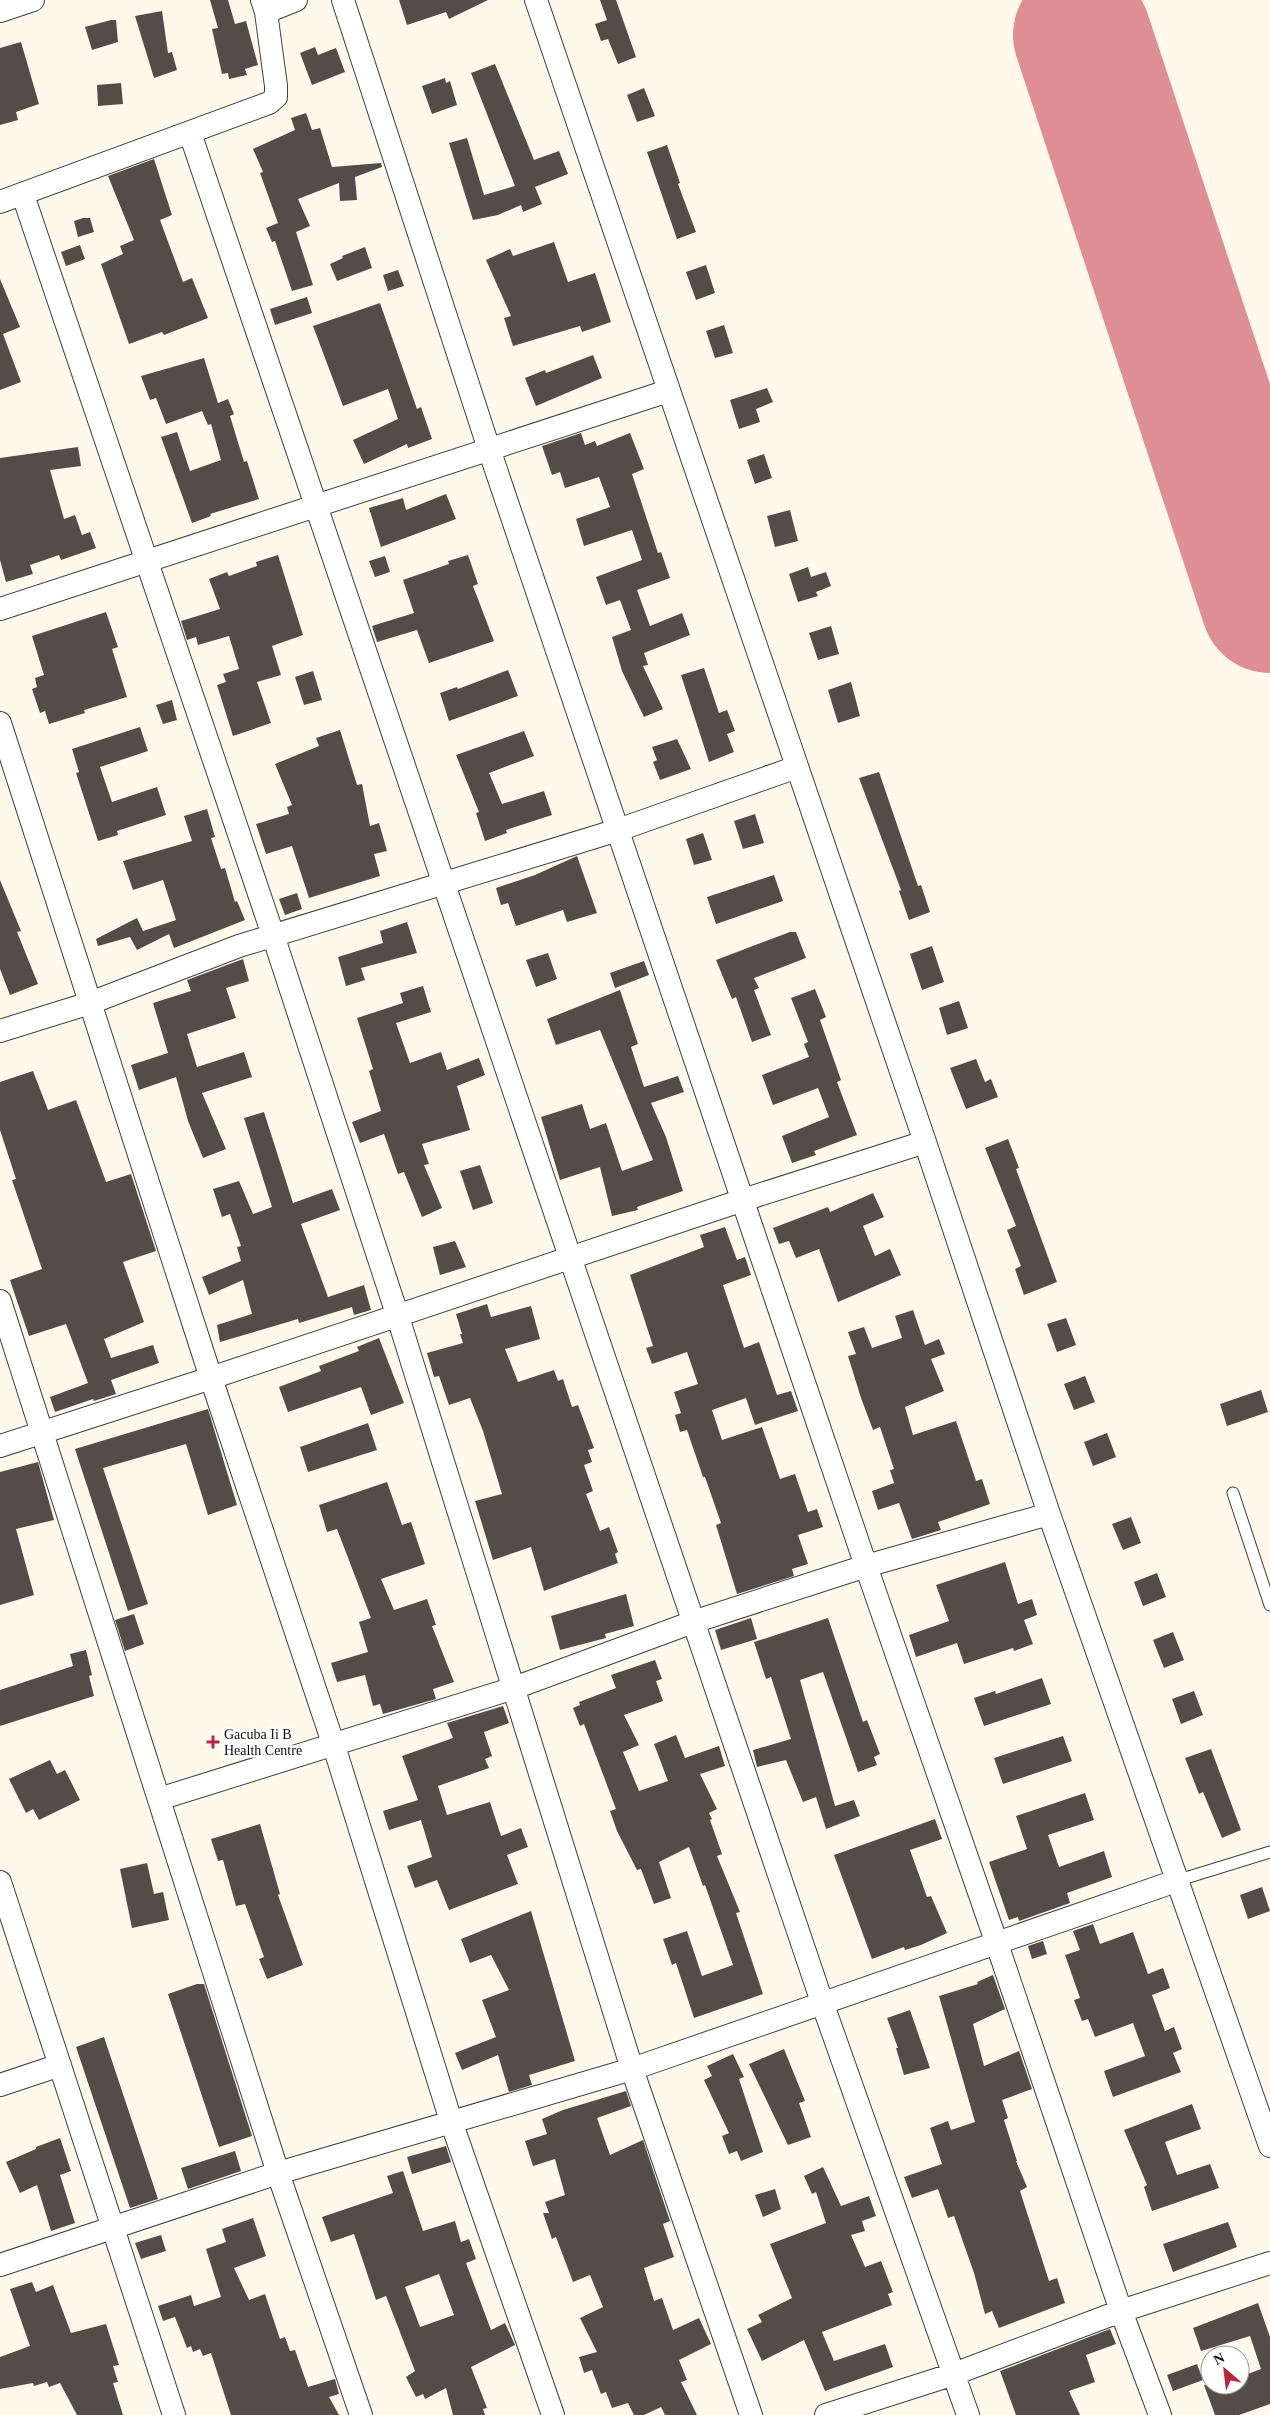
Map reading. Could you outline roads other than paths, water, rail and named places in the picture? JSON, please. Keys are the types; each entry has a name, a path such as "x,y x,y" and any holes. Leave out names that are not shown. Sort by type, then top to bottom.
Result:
{"street":[{"path":"0,11 33,0"},
{"path":"0,202 269,103 276,98 264,6 296,0"},
{"path":"343,0 488,450 866,1566 998,1944 1121,2310 1160,2415"},
{"path":"536,0 925,1142 1049,1514 1179,1880 1270,2146"},
{"path":"190,133 822,2002 968,2415"},
{"path":"23,195 145,561 273,935 398,1317 632,2069 751,2415"},
{"path":"0,609 668,391"},
{"path":"0,723 211,1378 334,1746 451,2121 553,2415"},
{"path":"0,1031 90,1003 206,958 273,935 444,885 618,830 797,767"},
{"path":"0,1446 398,1317 743,1200 925,1142"},
{"path":"0,1301 278,2173 361,2415"},
{"path":"159,1799 334,1746 514,1688 693,1622 866,1566 1049,1514"},
{"path":"0,2265 114,2229 278,2173 632,2069 1179,1880"},
{"path":"0,1882 174,2415"},
{"path":"0,2085 60,2065"},
{"path":"826,2415 954,2374 1121,2310 1270,2263"}],"lane":[{"path":"1234,1494 1270,1605"},
{"path":"1179,1880 1270,1852"}],"place":[{"name":"Gacuba Ii B Health Centre","path":"213,1742"}]}
